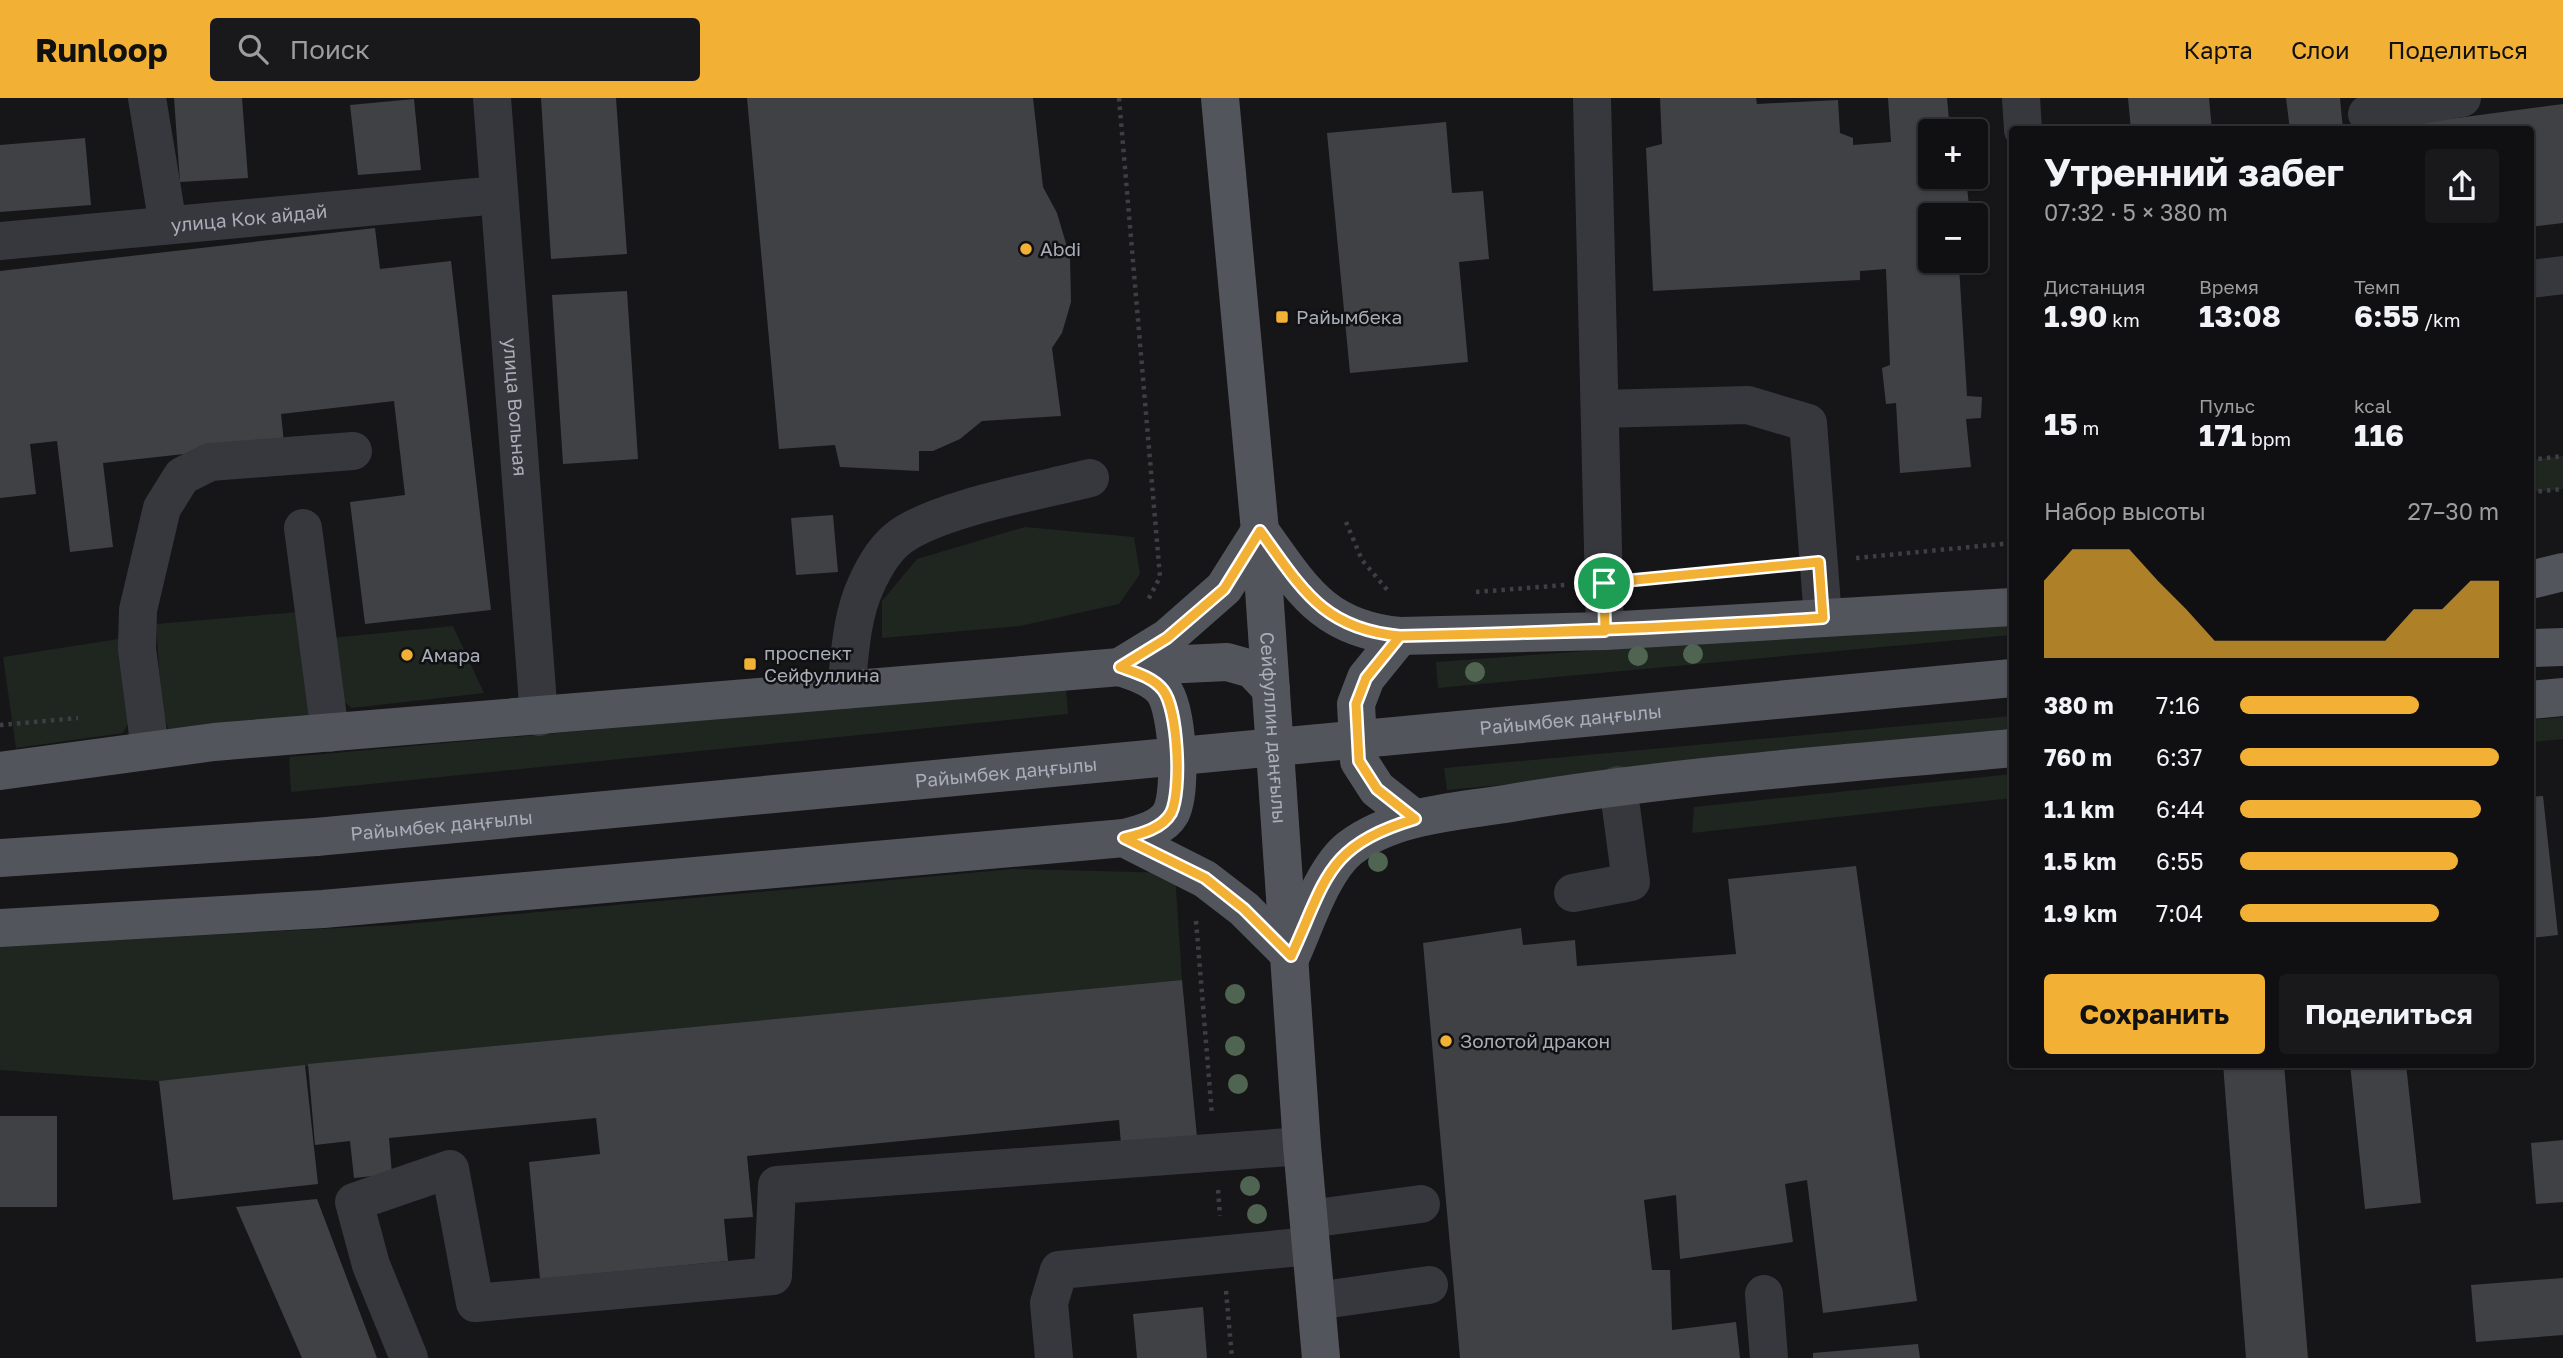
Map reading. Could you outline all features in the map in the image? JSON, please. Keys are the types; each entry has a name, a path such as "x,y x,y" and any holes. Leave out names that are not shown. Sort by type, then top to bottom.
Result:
{"main road":[{"name":"Сейфуллин даңғылы","path":"1220,98 1260,531 1302,1146 1321,1358"},
{"path":"1120,667 1167,638 1224,589 1260,531 1303,591 1329,616 1371,634 1400,636 1605,631 2009,607"},
{"path":"2534,566 2563,563"},
{"path":"2534,579 2563,572"},
{"path":"1400,636 1366,678 1356,704 1359,761 1377,789 1415,819"},
{"path":"2534,648 2563,647"},
{"path":"1,765 330,733 1120,667 1227,662 1252,669 1271,689"},
{"path":"0,928 323,909 1124,838 1150,831 1170,814 1177,789 1173,714 1163,690 1144,676 1120,667"},
{"name":"Райымбек даңғылы","path":"0,858 316,837 2009,678"},
{"path":"2534,700 2563,697"},
{"path":"1124,838 1205,878 1244,909 1291,956 1332,867 1348,849 1377,831 1415,819 1618,785 2009,748"}],"street":[{"path":"147,98 168,225"},
{"name":"улица Вольная","path":"492,98 539,717"},
{"path":"1592,98 1605,631"},
{"path":"2021,98 2024,126"},
{"path":"2367,114 2462,98"},
{"name":"улица Кок айдай","path":"0,241 498,195"},
{"path":"2534,279 2563,275"},
{"path":"1600,409 1748,405 1808,423 1823,618"},
{"path":"150,750 137,649 138,610 162,508 182,476 210,462 353,451"},
{"path":"846,690 855,618 865,586 880,558 899,538 926,522 1090,478"},
{"path":"303,528 330,733"},
{"path":"1573,893 1631,882 1618,785"},
{"path":"409,1358 371,1265 354,1202 450,1169 475,1303 773,1276 777,1185 1215,1150 1302,1146"},
{"path":"1054,1358 1049,1303 1059,1270 1223,1254 1421,1204"},
{"path":"1316,1301 1429,1284"},
{"path":"1764,1294 1769,1358"}],"path":[{"path":"1119,98 1160,578 1147,601 1138,608"},
{"path":"2534,460 2563,456"},
{"path":"2534,492 2563,489"},
{"path":"1346,522 1362,560 1384,589 1396,597"},
{"path":"1466,593 1604,583 2009,543"},
{"path":"1189,910 1196,919 1232,1358"}],"shaded area":[{"path":"2563,456 2563,489 2534,492 2534,460"},
{"path":"1025,527 1134,537 1140,574 1119,604 1020,626 882,638 882,601 917,559"},
{"path":"298,612 310,717 168,729 162,710 156,624"},
{"path":"2009,620 2009,635 1438,688 1436,662"},
{"path":"453,626 484,693 352,708 336,695 331,638"},
{"path":"125,638 133,713 123,733 16,748 3,657"},
{"path":"1066,688 1068,714 291,792 289,757"},
{"path":"2009,716 2009,738 1447,790 1444,768"},
{"path":"2563,717 2563,739 2534,742 2534,720"},
{"path":"2009,774 2009,798 1692,833 1694,807"},
{"path":"1013,869 1175,873 1182,980 159,1081 0,1070 0,946 395,925"}],"building":[{"path":"174,98 242,98 248,178 180,182"},
{"path":"541,98 616,98 627,254 551,259"},
{"path":"747,98 1033,98 1043,187 1057,213 1070,257 1071,302 1062,333 1052,348 1061,416 982,421 960,439 933,451 919,451 919,471 840,467 835,445 779,449"},
{"path":"1660,98 1756,98 1757,104 1838,100 1840,133 1853,138 1853,145 1891,142 1888,98 1947,98 1949,119 1918,119 1918,189 1967,189 1969,203 1918,203 1918,273 1959,273 1967,396 1982,397 1981,418 1966,419 1971,467 1900,473 1896,403 1886,404 1882,368 1890,365 1886,269 1860,271 1860,280 1653,291 1646,148 1662,144"},
{"path":"2128,98 2209,98 2212,126 2131,126"},
{"path":"2286,98 2340,98 2343,126 2290,126"},
{"path":"414,99 421,170 358,175 350,105"},
{"path":"2563,104 2563,223 2534,227 2534,126 2397,126"},
{"path":"1446,122 1452,193 1483,191 1489,259 1459,262 1468,362 1350,373 1327,133"},
{"path":"85,138 91,205 0,212 0,145"},
{"path":"375,228 380,269 451,261 491,610 365,624 350,502 405,495 394,401 281,414 284,443 103,463 113,547 70,552 57,441 30,444 36,494 0,498 0,271"},
{"path":"627,291 638,459 563,464 552,295"},
{"path":"833,515 838,572 796,575 791,518"},
{"path":"2543,796 2558,935 2534,938 2534,797"},
{"path":"1856,866 1917,1301 1823,1313 1807,1180 1785,1184 1793,1242 1680,1259 1676,1195 1644,1200 1652,1270 1670,1270 1672,1330 1736,1322 1740,1358 1460,1358 1423,943 1521,928 1523,945 1575,940 1577,966 1736,954 1728,879"},
{"path":"1182,980 1197,1137 1121,1144 1119,1120 747,1156 753,1217 724,1219 728,1261 540,1279 529,1162 600,1154 596,1118 389,1138 392,1174 354,1178 350,1141 315,1145 308,1064"},
{"path":"305,1065 318,1184 173,1200 159,1081"},
{"path":"2223,1068 2284,1068 2308,1358 2246,1358"},
{"path":"2350,1068 2406,1068 2421,1203 2365,1209"},
{"path":"0,1116 57,1116 57,1207 0,1207"},
{"path":"2563,1140 2563,1202 2536,1204 2531,1143"},
{"path":"317,1199 377,1358 302,1358 236,1207"},
{"path":"2563,1278 2563,1335 2476,1342 2471,1285"},
{"path":"1203,1307 1207,1358 1137,1358 1133,1314"},
{"path":"1918,1344 1920,1358 1813,1358 1813,1353"}],"place":[{"name":"Abdi","path":"1026,249"},
{"name":"Райымбека","path":"1282,317"},
{"name":"Амара","path":"407,655"},
{"name":"проспект Сейфуллина","path":"750,664"},
{"name":"Золотой дракон","path":"1446,1041"}],"route":[{"path":"1604,583 1605,631 1400,636 1371,634 1329,616 1303,591 1260,531 1224,589 1167,638 1120,667 1144,676 1163,690 1173,714 1177,789 1170,814 1150,831 1124,838 1175,860 1205,878 1244,909 1291,956 1332,867 1348,849 1377,831 1415,819 1377,789 1359,761 1356,704 1366,678 1400,636 1503,634 1605,631 1823,618 1819,562 1604,583"}]}
